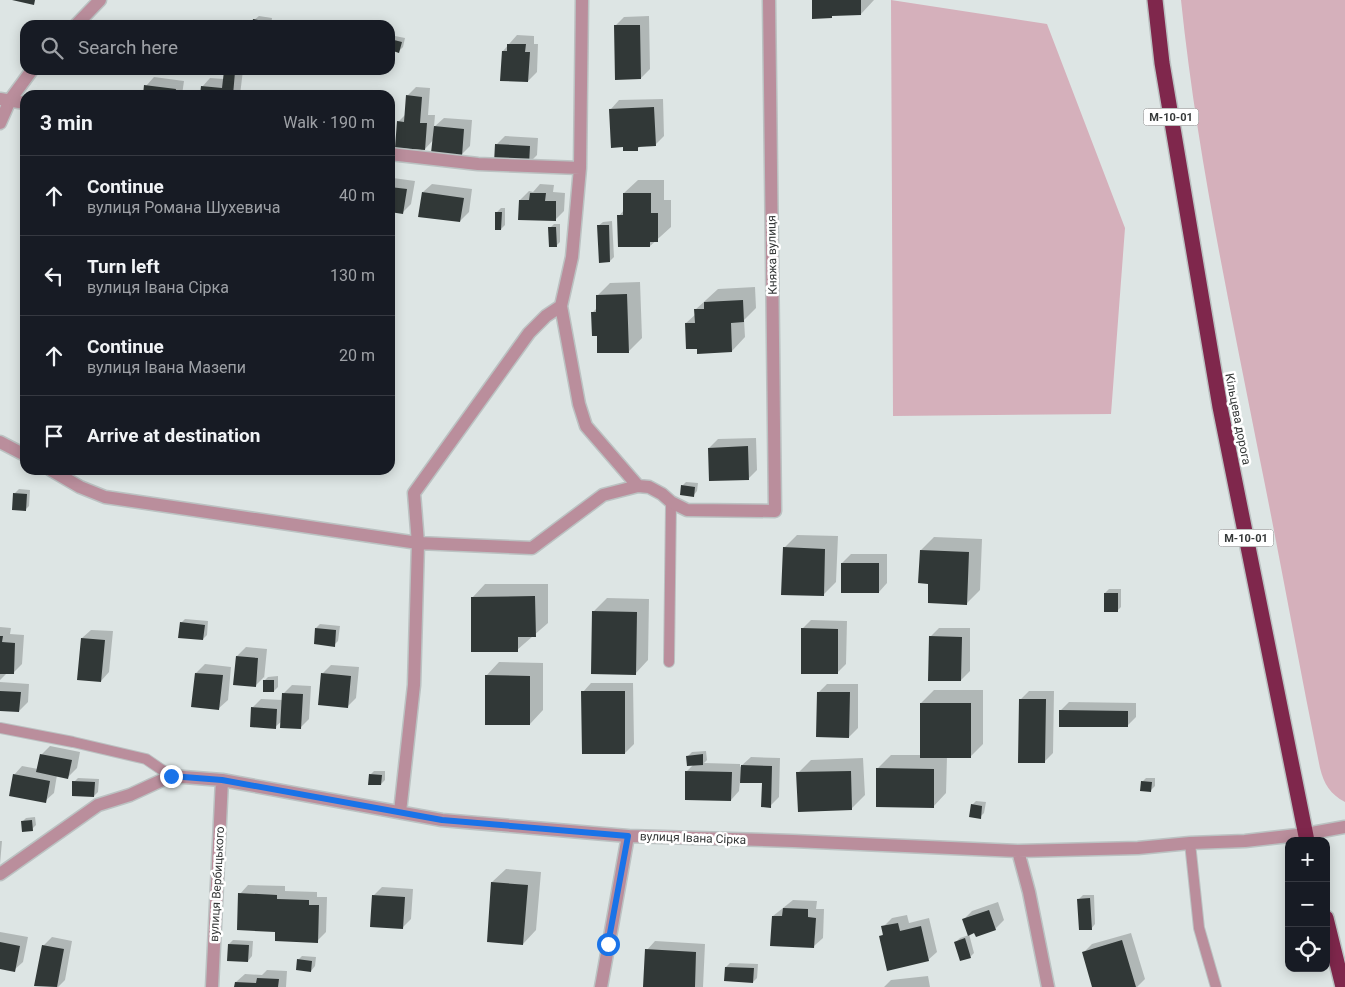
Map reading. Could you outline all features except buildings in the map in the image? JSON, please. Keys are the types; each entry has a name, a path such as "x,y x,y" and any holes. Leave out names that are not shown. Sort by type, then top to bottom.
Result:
{"highway":[{"name":"Кільцева дорога","path":"1155,0 1164,72 1220,407 1307,837"},
{"path":"1328,927 1343,987"}],"street":[{"path":"81,20 100,0"},
{"path":"582,0 580,168 572,257 561,306 579,404 586,426 638,486"},
{"name":"Княжа вулиця","path":"671,502 687,510 775,511 769,0"},
{"path":"0,123 5,100 28,75"},
{"path":"5,100 20,102"},
{"path":"395,155 478,164 580,168"},
{"path":"400,812 414,685 418,543 414,493 529,333 546,316 561,306"},
{"path":"0,442 20,452"},
{"path":"60,475 80,487 104,496 418,543 532,548 603,495 638,486 649,487 662,494 671,502"},
{"path":"0,874 98,805 130,795 171,776"},
{"name":"вулиця Івана Сірка","path":"171,776 222,780 442,820 628,836 803,841 1018,851 1138,848 1190,843 1285,838"},
{"name":"вулиця Вербицького","path":"212,987 222,780"},
{"name":"вулиця Івана Сірка","path":"1307,837 1345,827"},
{"path":"601,987 628,836"},
{"path":"1018,851 1029,892 1048,987"}],"lane":[{"path":"669,662 671,502"},
{"path":"0,728 146,759 171,776"},
{"path":"1190,843 1200,928 1216,987"}],"shaded area":[{"path":"891,0 1047,24 1125,228 1111,414 893,416"},
{"path":"1181,0 1345,0 1345,802 1335,796 1328,788 1320,768 1215,231 1196,116"}],"route":[{"path":"171,776 222,780 442,820 628,836 608,944"}]}
